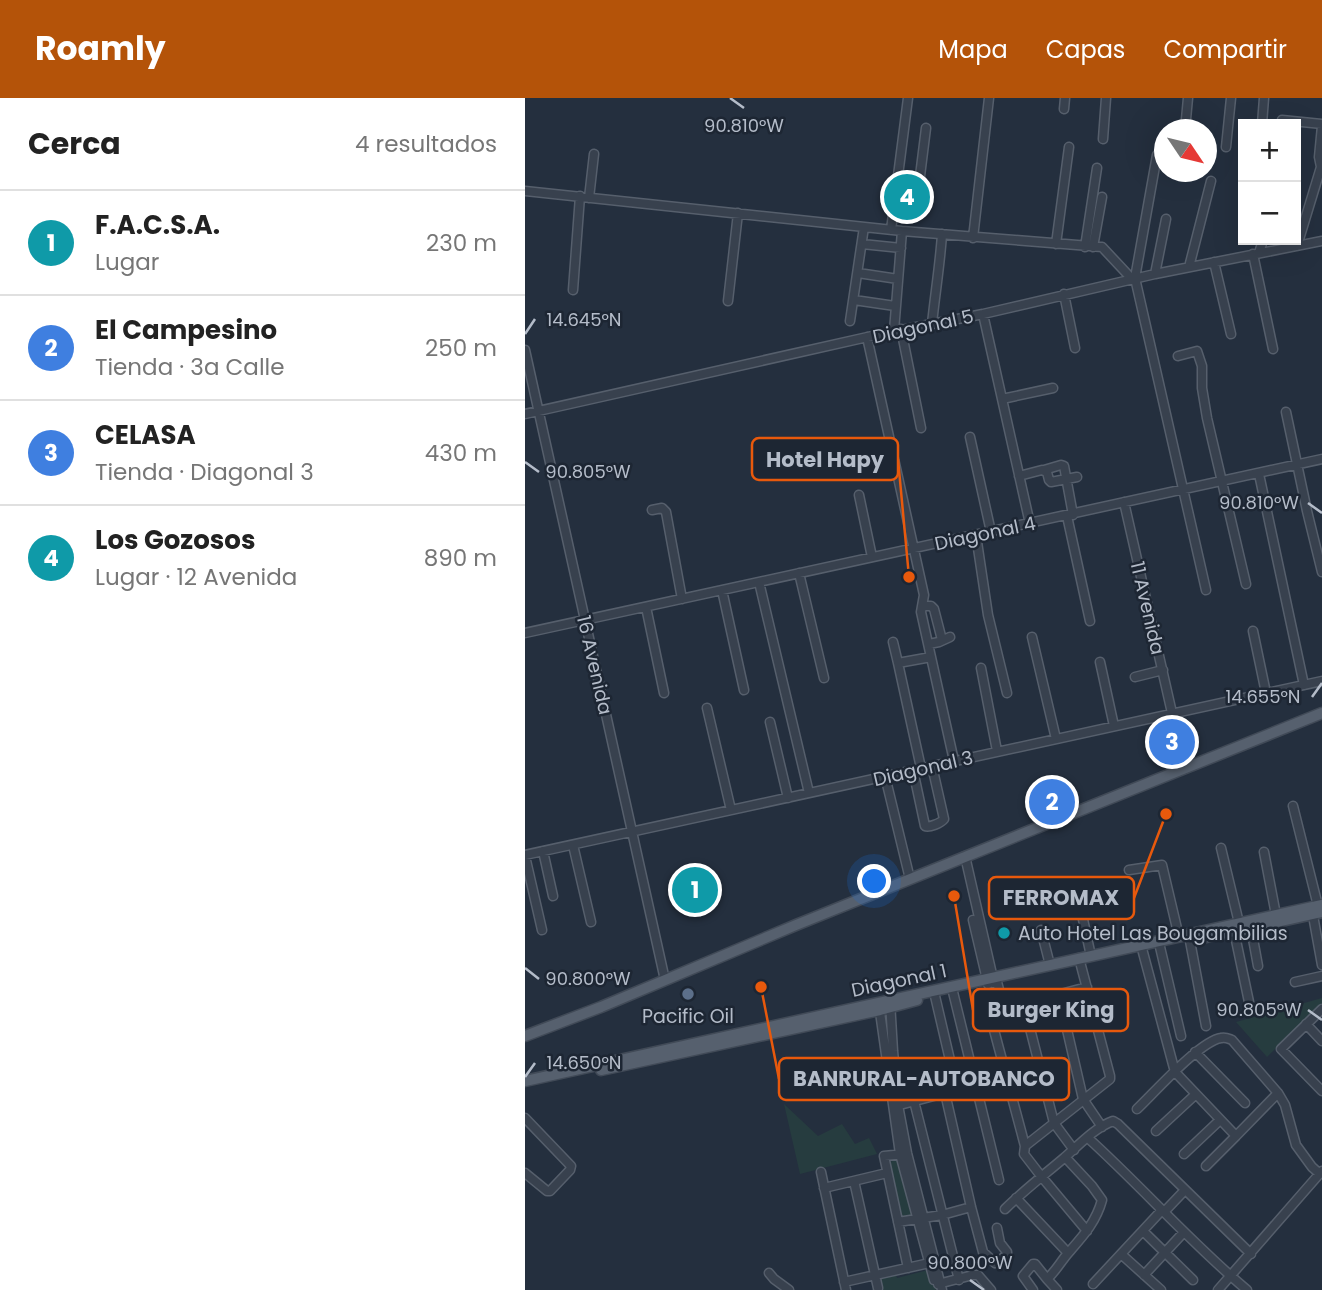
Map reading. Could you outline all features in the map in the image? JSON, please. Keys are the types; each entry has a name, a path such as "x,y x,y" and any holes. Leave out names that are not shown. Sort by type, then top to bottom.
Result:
{"main road":[{"path":"525,1037 962,857 1322,713"},
{"name":"Diagonal 1","path":"525,1081 935,996 1050,965 1080,962 1091,956 1190,941 1276,915 1318,910"},
{"name":"Diagonal 1","path":"525,1087 1142,948 1179,936 1235,927 1251,928 1318,910"}],"street":[{"path":"891,230 908,98"},
{"path":"973,238 989,98"},
{"path":"1064,108 1065,98"},
{"path":"1103,139 1106,98"},
{"path":"1186,119 1188,98"},
{"path":"1226,146 1231,98"},
{"path":"1262,119 1264,98"},
{"path":"1297,246 1321,167 1319,157 1322,125 1301,122"},
{"path":"917,200 926,128"},
{"path":"1056,244 1069,147"},
{"path":"573,290 585,197 594,154"},
{"path":"1089,247 1097,168"},
{"path":"1154,171 1134,279 1206,590"},
{"path":"1189,267 1211,182"},
{"path":"897,184 919,184"},
{"path":"525,191 891,230 1105,249 1134,279"},
{"path":"1089,247 1102,197"},
{"path":"728,301 738,213"},
{"path":"1155,274 1166,219"},
{"path":"849,321 864,227"},
{"path":"902,231 895,306 897,330 921,428"},
{"path":"932,324 942,234"},
{"name":"Diagonal 5","path":"525,414 897,330 1322,241"},
{"path":"862,244 901,248"},
{"path":"1260,245 1256,254 1273,349"},
{"path":"1214,262 1231,334"},
{"path":"858,272 898,279"},
{"path":"1064,295 1075,348"},
{"path":"853,300 895,306"},
{"path":"983,314 1030,524"},
{"path":"867,337 925,595 921,612 954,761"},
{"name":"16 Avenida","path":"525,350 665,979"},
{"path":"1178,356 1197,351 1199,353 1207,418 1246,584"},
{"path":"1002,399 1053,388"},
{"path":"1286,412 1322,572"},
{"path":"970,437 991,532"},
{"name":"Diagonal 4","path":"525,633 1322,459"},
{"path":"1020,476 1063,465 1090,621"},
{"path":"1044,470 1051,482 1077,477"},
{"path":"1259,474 1304,685"},
{"path":"859,495 872,557"},
{"name":"11 Avenida","path":"1124,502 1172,713"},
{"path":"652,510 662,508 666,512 682,599"},
{"path":"975,535 988,615 1007,693"},
{"path":"799,573 824,678"},
{"path":"759,582 809,793"},
{"path":"722,590 744,690"},
{"path":"922,606 931,606 934,609 946,638 929,644"},
{"path":"646,607 664,693"},
{"path":"1253,631 1266,694"},
{"path":"1032,637 1056,738"},
{"path":"893,642 926,827 944,819 932,766"},
{"path":"898,663 931,657"},
{"path":"1100,662 1114,726"},
{"path":"981,668 997,751"},
{"path":"1135,677 1163,670"},
{"name":"Diagonal 3","path":"525,855 1322,681"},
{"path":"707,708 731,810"},
{"path":"770,722 788,798"},
{"path":"885,776 909,879"},
{"path":"1293,806 1318,910 1321,959"},
{"path":"573,845 591,922"},
{"path":"1221,848 1249,1002"},
{"path":"543,851 553,896"},
{"path":"1264,852 1276,915"},
{"path":"525,855 542,930"},
{"path":"962,857 992,981 1004,1009"},
{"path":"1129,870 1162,865 1179,936"},
{"path":"1079,901 1091,956"},
{"path":"1251,928 1258,965"},
{"path":"1041,930 1050,965"},
{"path":"1190,941 1206,1026"},
{"path":"1160,947 1181,1036"},
{"path":"1142,948 1175,1072 1235,1136"},
{"path":"1025,1146 1107,1082 1110,1076 1080,962"},
{"path":"1295,982 1322,976"},
{"path":"1087,987 1004,1009 994,1030 1025,1146 1024,1154 1087,1231"},
{"path":"953,992 999,1180"},
{"path":"1059,995 1083,1099 1102,1127"},
{"path":"895,1106 945,1093 952,1084 953,1073 935,996"},
{"path":"885,1005 895,1106 904,1154 939,1287 978,1275 991,1290"},
{"path":"1024,1005 1054,1123 1074,1150"},
{"path":"1322,1009 1281,1049 1322,1091"},
{"path":"1305,1024 1322,1041"},
{"path":"1137,1109 1195,1052 1220,1038 1227,1038 1278,1093 1285,1105 1296,1145 1312,1167 1321,1173 1218,1290"},
{"path":"1168,1050 1181,1065"},
{"path":"1195,1052 1245,1103"},
{"path":"945,1093 983,1252 995,1263 1007,1255 1000,1243 997,1228"},
{"path":"1206,1166 1278,1093"},
{"path":"1156,1131 1196,1094"},
{"path":"914,1101 959,1280"},
{"path":"525,1118 571,1166 550,1191 525,1172"},
{"path":"1184,1154 1220,1120"},
{"path":"1005,1209 1041,1176 1111,1121 1116,1122 1251,1254"},
{"path":"1088,1138 1247,1290"},
{"path":"904,1154 884,1156 908,1268"},
{"path":"1047,1279 1087,1231 1098,1214 1102,1200 1065,1157"},
{"path":"821,1172 845,1286 875,1275 932,1262"},
{"path":"824,1188 887,1173"},
{"path":"854,1181 878,1288"},
{"path":"1093,1284 1185,1190"},
{"path":"1016,1198 1068,1253"},
{"path":"898,1222 971,1208"},
{"path":"1143,1231 1193,1280"},
{"path":"1144,1275 1184,1231"},
{"path":"1121,1254 1161,1290"},
{"path":"1033,1290 1023,1276 1033,1264 1057,1290"},
{"path":"769,1273 789,1290"}],"green space":[{"path":"1322,998 1322,1003 1267,1057 1236,1022"},
{"path":"784,1104 818,1136 842,1124 855,1144 869,1138 877,1154 800,1174"},
{"path":"899,1160 915,1217 901,1220 887,1162"},
{"path":"928,1270 936,1290 878,1290 878,1277 895,1272 897,1278"}],"place":[{"name":"Los Gozosos","path":"907,197"},
{"name":"Hotel Hapy","path":"909,577"},
{"name":"CELASA","path":"1172,742"},
{"name":"El Campesino","path":"1052,802"},
{"name":"FERROMAX","path":"1166,814"},
{"name":"F.A.C.S.A.","path":"695,890"},
{"name":"Burger King","path":"954,896"},
{"name":"Auto Hotel Las Bougambilias","path":"1004,933"},
{"name":"BANRURAL-AUTOBANCO","path":"761,987"},
{"name":"Pacific Oil","path":"688,994"}]}
